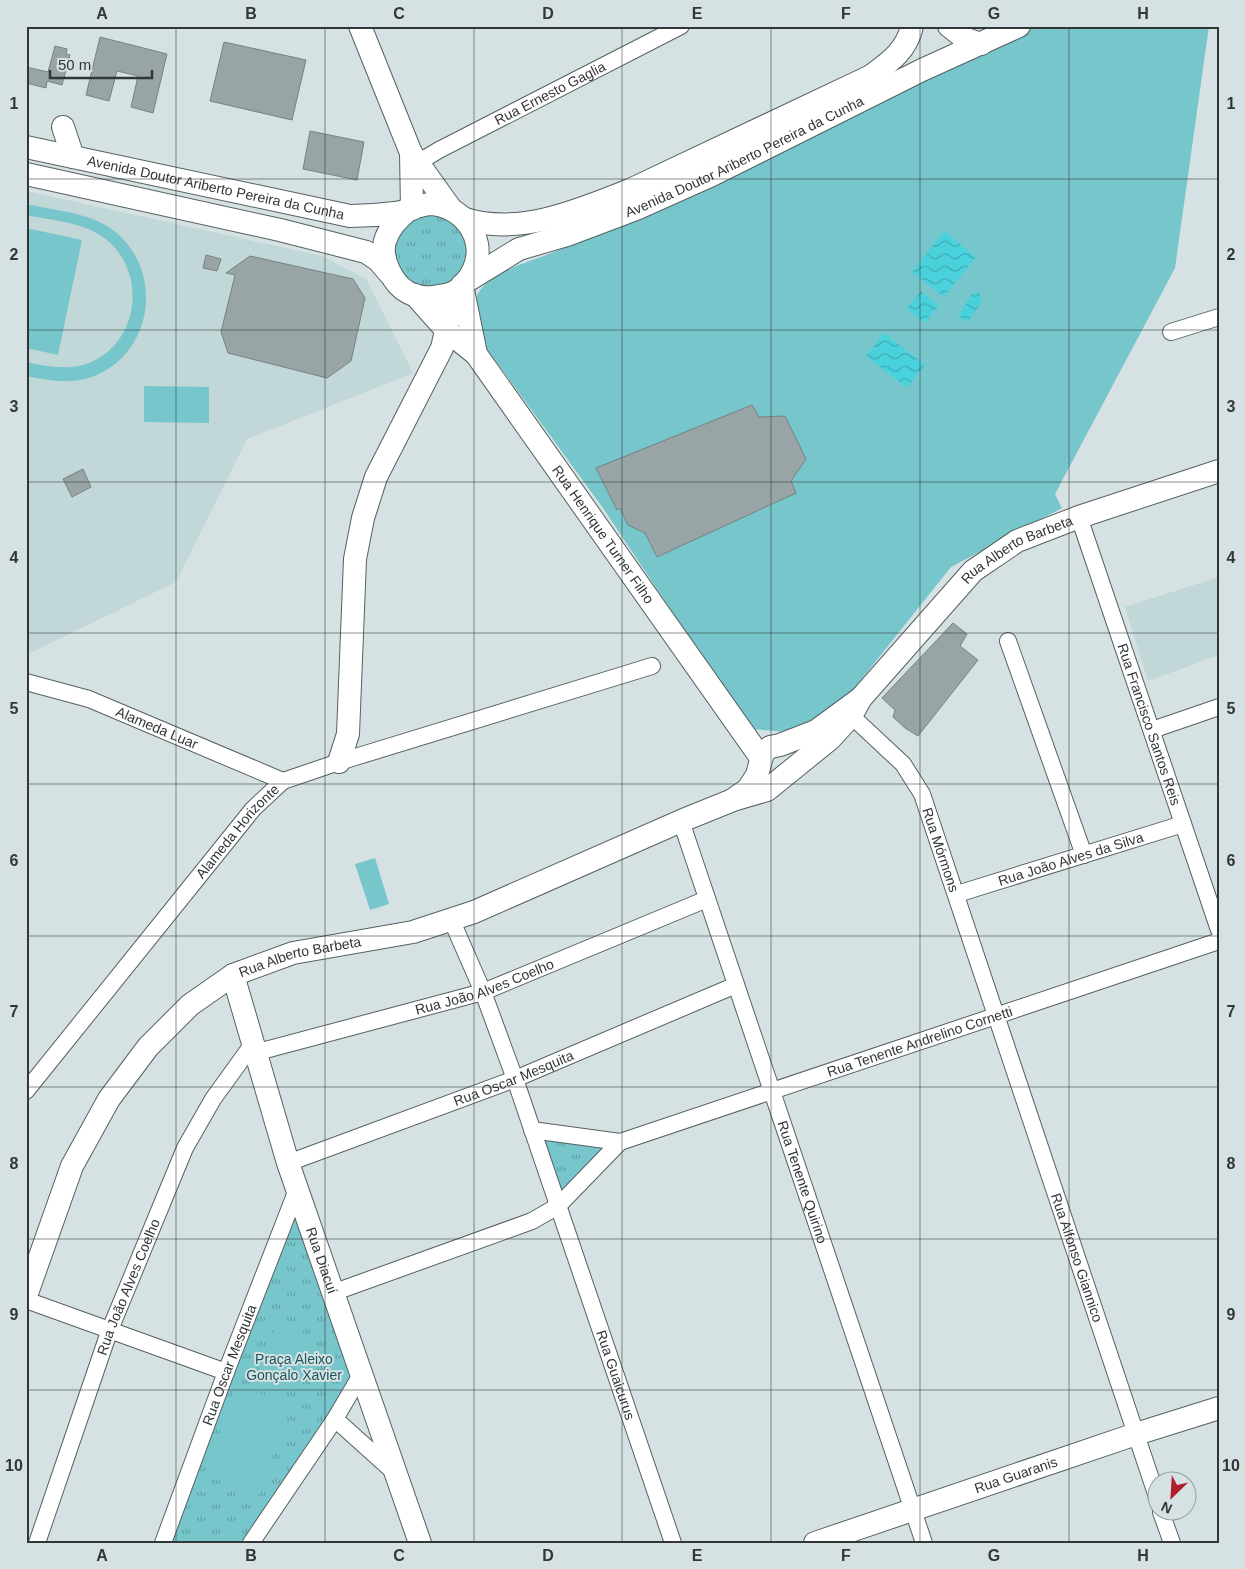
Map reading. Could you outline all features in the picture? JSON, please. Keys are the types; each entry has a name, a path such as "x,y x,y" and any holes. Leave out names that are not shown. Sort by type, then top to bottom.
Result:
{"main road":[{"path":"339,762 348,734 355,559 363,518 376,477 425,384 447,331 461,286 476,265 478,246 474,234 415,158 360,26"},
{"name":"Avenida Doutor Ariberto Pereira da Cunha","path":"458,214 483,225 515,226 577,209 630,190 871,76 896,58 909,39 912,26"},
{"path":"949,26 964,38 981,44"},
{"name":"Avenida Doutor Ariberto Pereira da Cunha","path":"461,286 519,249 567,235 636,210 1015,27"},
{"path":"63,127 73,157"},
{"name":"Avenida Doutor Ariberto Pereira da Cunha","path":"26,147 350,216 378,216 409,210"},
{"path":"409,210 415,158"},
{"name":"Avenida Doutor Ariberto Pereira da Cunha","path":"26,174 280,230 366,252 378,260 392,277"},
{"path":"425,384 430,326 422,302 407,293 392,277 384,257 385,242 393,223 409,210 432,204 458,214"},
{"path":"422,302 427,298 461,286"},
{"name":"Rua Henrique Turner Filho","path":"461,286 476,354"},
{"name":"Rua Henrique Turner Filho","path":"422,302 447,331 476,354 732,714 755,733 770,752"},
{"path":"425,384 440,367 455,359 476,354"},
{"name":"Rua Alberto Barbeta","path":"852,708 973,571 1018,541 1079,517 1219,471"},
{"path":"733,800 748,789 770,752 816,731 852,708"},
{"path":"733,800 766,790 788,773 830,739 852,708"},
{"path":"770,752 764,771 773,777 788,773"},
{"name":"Rua Alberto Barbeta","path":"26,1296 72,1166 110,1099 148,1047 190,1005 232,974 293,953 413,932 452,920 733,800"},
{"name":"Rua Diacuí","path":"232,974 288,1163 335,1292 420,1543"},
{"name":"Rua Guaranis","path":"814,1543 1136,1434 1219,1408"}],"street":[{"name":"Rua Ernesto Gaglia","path":"415,158 447,145 681,26"},
{"path":"1171,332 1219,316"},
{"name":"Rua Francisco Santos Reis","path":"1079,517 1219,930"},
{"path":"1008,641 1084,854"},
{"name":"Alameda Horizonte","path":"26,1091 253,809 283,781 652,666"},
{"name":"Alameda Luar","path":"26,682 88,699 283,781"},
{"path":"1152,730 1219,707"},
{"name":"Rua Mórmons","path":"852,708 902,764 922,794 997,1015"},
{"name":"Rua Tenente Quirino","path":"681,822 924,1543"},
{"name":"Rua João Alves da Silva","path":"957,894 1183,824"},
{"name":"Rua João Alves Coelho","path":"37,1543 109,1332 185,1148 213,1099 253,1049 483,992 707,899"},
{"name":"Rua Guaicurus","path":"452,920 483,992 515,1079 673,1543"},
{"name":"Rua Tenente Andrelino Cornetti","path":"620,1142 1219,941"},
{"name":"Rua Oscar Mesquita","path":"288,1163 515,1079 736,985"},
{"name":"Rua Alfonso Giannico","path":"997,1015 1149,1472"},
{"path":"532,1130 620,1142"},
{"path":"335,1292 532,1222 558,1206 620,1142"},
{"name":"Rua Oscar Mesquita","path":"163,1543 226,1372 298,1187"},
{"path":"26,1300 109,1332 226,1372"},
{"path":"251,1543 335,1419 362,1373"},
{"path":"335,1419 398,1475"},
{"path":"1165,1522 1172,1543"}],"shaded area":[{"path":"26,191 322,256 366,279 413,373 247,439 176,582 26,655"},
{"path":"1219,577 1219,655 1148,681 1125,607"}],"green space":[{"path":"1033,26 1209,26 1175,268 1055,494 1062,508 951,567 833,715 800,733 750,729 603,508 482,342 474,312 476,299 482,288 491,279 503,272 554,252"},
{"path":"26,204 78,214 98,221 125,241 138,260 145,281 146,304 142,325 132,345 117,362 97,375 71,381 35,378 26,376 26,362 61,367 83,365 102,356 117,342 127,325 132,306 132,286 127,266 116,249 100,235 74,224 26,215"},
{"path":"438,215 457,225 465,237 467,251 465,265 457,277 445,285 424,287 405,277 397,265 395,244 405,225 417,217"},
{"path":"26,228 82,240 58,355 26,348"},
{"path":"144,386 209,387 209,423 144,422"},
{"path":"375,858 389,904 370,910 355,864"},
{"path":"535,1130 615,1143 559,1203"},
{"name":"Praça Aleixo Gonçalo Xavier","path":"296,1203 357,1372 246,1543 169,1543"},
{"path":"278,1319 304,1329 285,1381 258,1371"},
{"path":"236,1385 290,1404 260,1495 205,1476"}],"water":[{"path":"944,231 976,257 944,297 912,272"},
{"path":"921,291 939,305 925,323 907,309"},
{"path":"980,293 982,302 967,322 958,316 972,294"},
{"path":"884,333 925,365 907,388 866,356"}],"building":[{"path":"100,37 167,54 153,113 131,107 138,76 117,71 109,101 86,95"},
{"path":"224,42 306,60 292,120 210,101"},
{"path":"55,46 67,49 66,54 70,55 62,85 47,81 46,88 26,83 26,67 48,72"},
{"path":"310,131 364,142 357,180 303,169"},
{"path":"206,255 221,259 217,271 203,268"},
{"path":"250,256 353,279 365,298 351,361 327,378 228,353 221,332 235,275 226,273"},
{"path":"752,405 759,417 785,416 806,459 791,481 796,493 657,557 645,533 628,525 620,508 617,510 596,468"},
{"path":"83,469 91,487 72,497 63,479"},
{"path":"953,623 967,634 960,646 978,660 918,736 893,717 895,710 882,698"}]}
